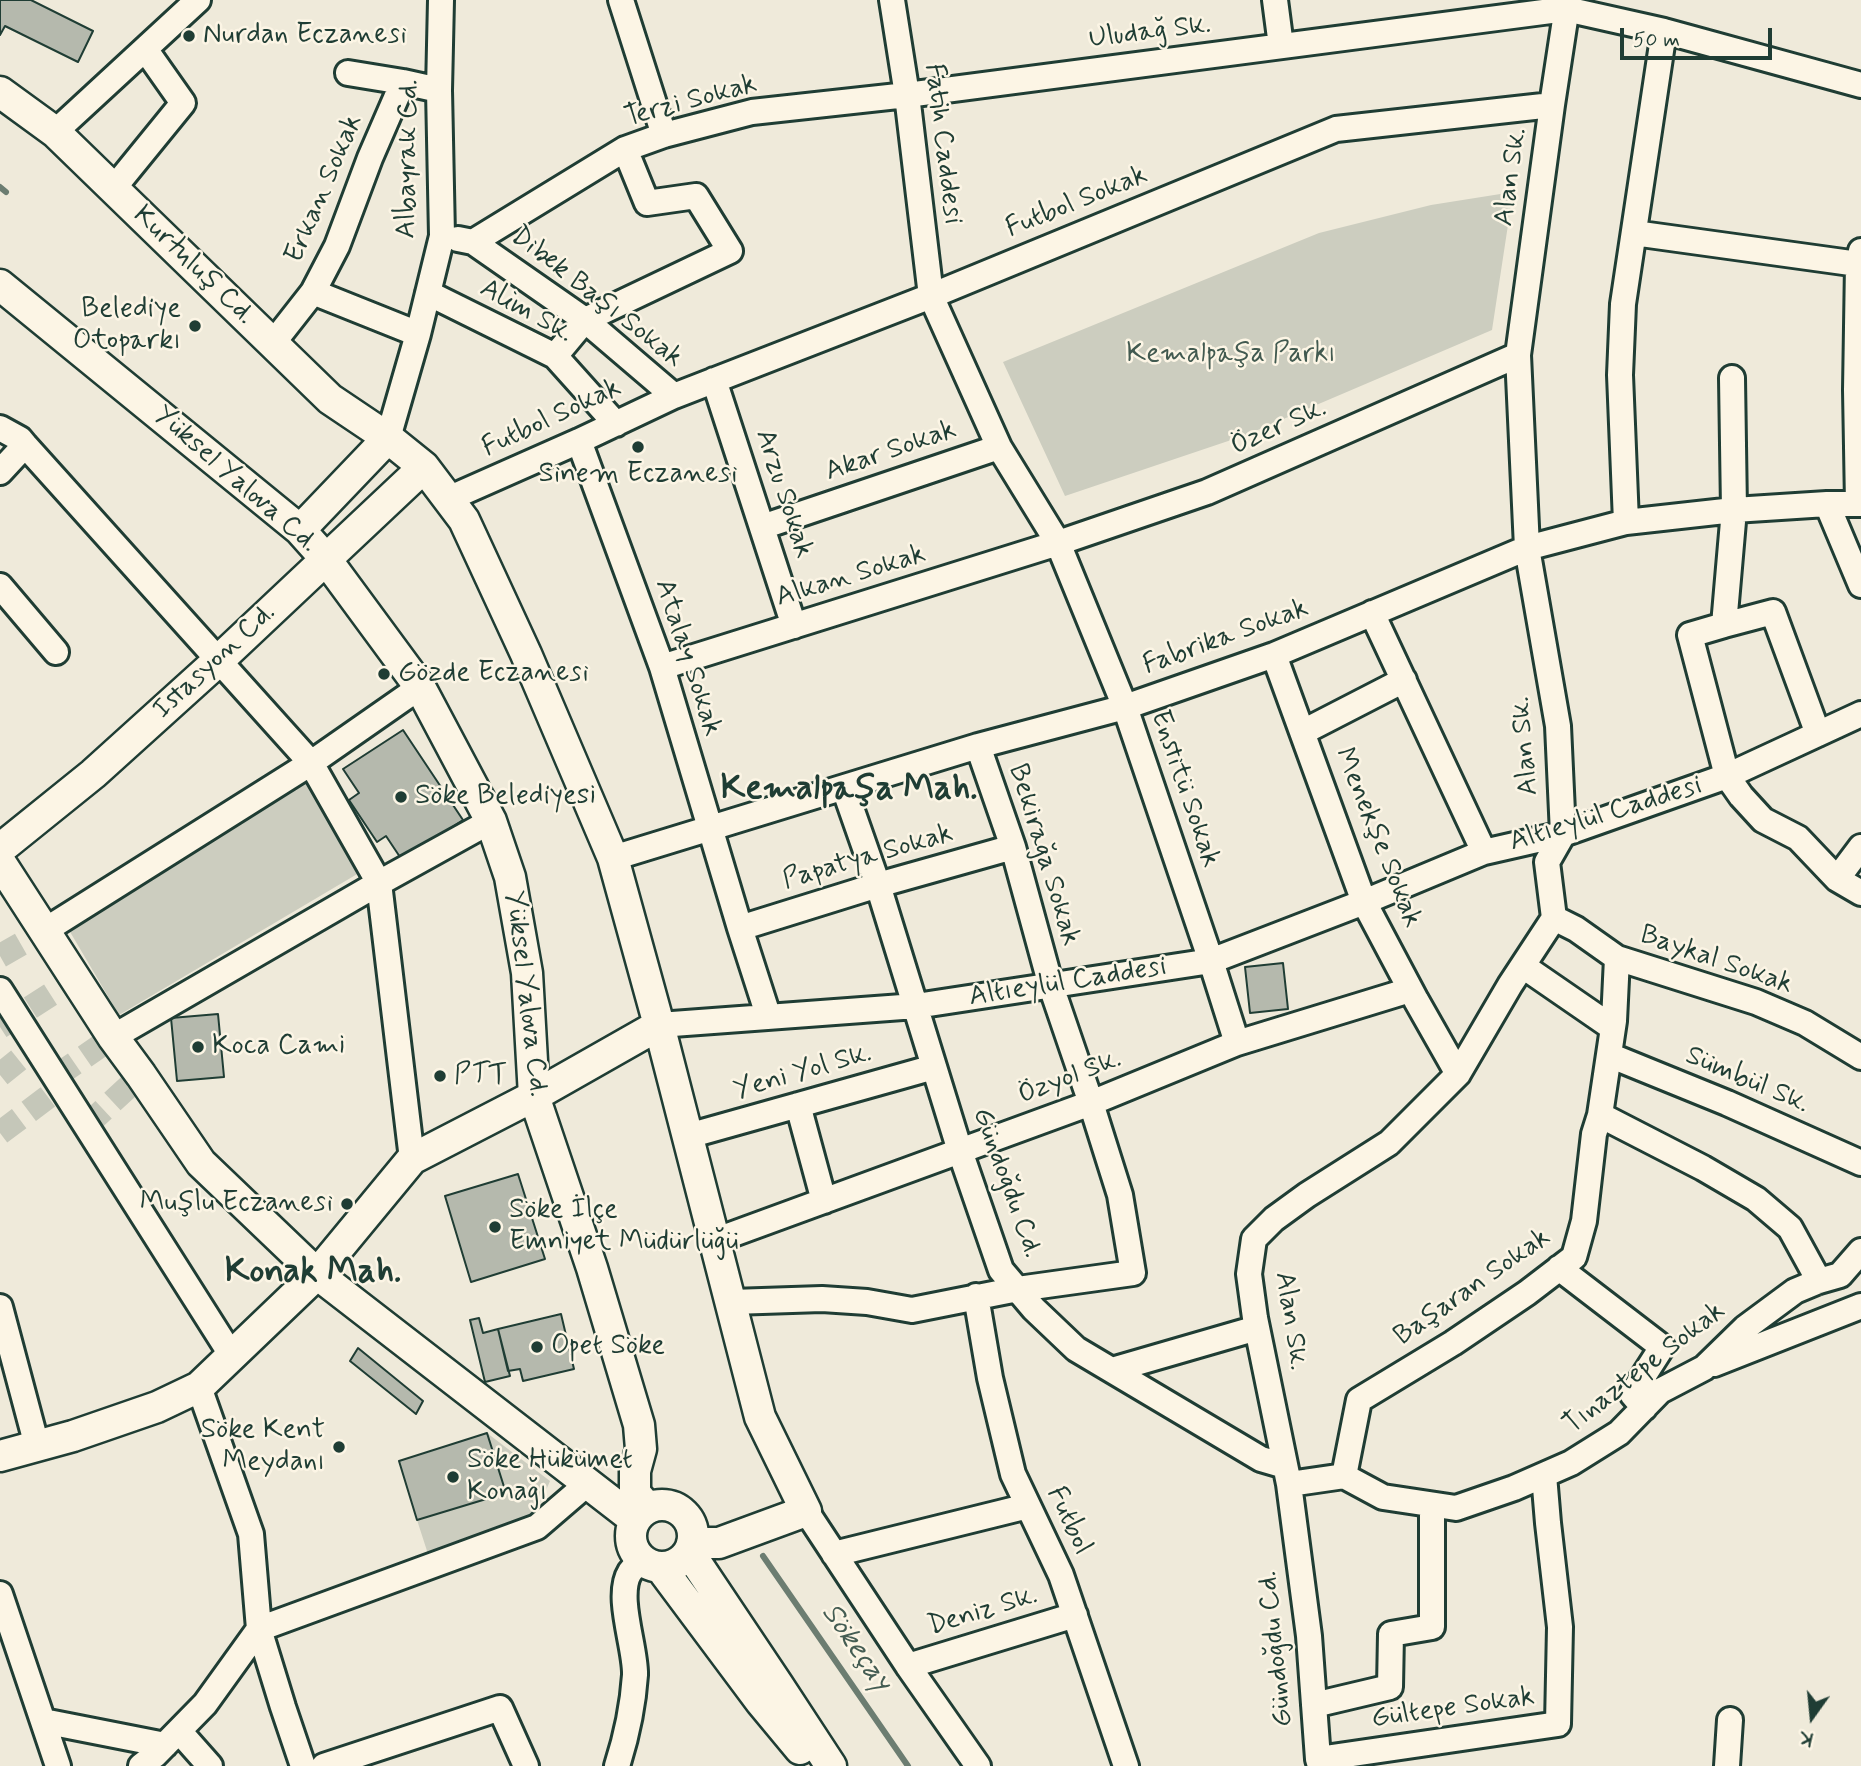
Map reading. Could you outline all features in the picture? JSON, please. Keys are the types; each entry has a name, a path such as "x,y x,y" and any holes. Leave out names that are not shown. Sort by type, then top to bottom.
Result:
{"main road":[{"name":"Kurtuluş Cd.","path":"0,92 55,132 330,399 388,438 424,467 464,520 515,630 613,858 688,1136 713,1241 732,1302 760,1417 806,1511"},
{"name":"Yüksel Yalova Cd.","path":"0,285 300,530 325,558 420,687 491,821 510,877 527,973 534,1096 592,1268 639,1425 641,1450 635,1471 635,1493 641,1514"},
{"path":"300,530 388,438"},
{"name":"Istasyon Cd.","path":"0,849 93,774 424,467"},
{"path":"0,862 113,1037 201,1163 317,1274 587,1484 641,1514"},
{"name":"Altıeylül Caddesi","path":"0,1456 73,1436 157,1407 199,1387 317,1274 412,1159 534,1096 659,1025"},
{"path":"651,1564 677,1564 690,1548 693,1533 685,1515 677,1509 657,1506 641,1514 631,1531 630,1541 634,1552 651,1564 761,1702 812,1760"},
{"path":"690,1548 719,1543 806,1511"},
{"path":"690,1548 778,1685 812,1760"}],"street":[{"name":"Albayrak Cd.","path":"388,438 418,334 442,236 439,90 441,0"},
{"path":"621,0 664,135"},
{"name":"Fatih Caddesi","path":"892,0 907,95 931,296"},
{"path":"1275,0 1281,46"},
{"path":"55,132 145,49 187,4"},
{"path":"1567,5 1861,85"},
{"name":"Uludağ Sk.","path":"907,95 1567,5"},
{"name":"Alan Sk.","path":"1287,1475 1257,1328 1249,1274 1254,1239 1274,1219 1307,1195 1389,1143 1458,1074 1554,918 1547,862 1563,834 1558,726 1527,548 1518,355 1567,5"},
{"path":"1626,523 1620,375 1623,304 1664,31"},
{"path":"113,189 183,103 145,49"},
{"path":"348,74 439,90"},
{"name":"Erkan Sokak","path":"273,344 313,292 337,246 370,158 403,82"},
{"name":"Terzi Sokak","path":"473,242 625,149 664,135 752,113 907,95"},
{"name":"Futbol Sokak","path":"448,499 674,396 931,296 1336,129 1552,105"},
{"path":"555,356 585,320 730,251 696,196 647,203 625,149"},
{"path":"1634,233 1860,258 1860,504"},
{"name":"Dibek Başı Sokak","path":"442,236 473,242 585,320 674,396"},
{"path":"313,292 418,334"},
{"name":"Alim Sk.","path":"428,293 555,356 617,424"},
{"name":"Enstitü Sokak","path":"931,296 999,447 1058,542 1125,707 1237,1043"},
{"name":"Özer Sk.","path":"1058,542 1207,492 1518,355"},
{"path":"1724,625 1734,510 1732,377"},
{"name":"Arzu Sokak","path":"714,380 794,626"},
{"path":"0,429 20,439 311,763 379,883 412,1159"},
{"name":"Atalay Sokak","path":"579,441 662,667 768,1015"},
{"path":"0,472 25,445"},
{"name":"Akar Sokak","path":"762,527 999,447"},
{"path":"1826,504 1861,584"},
{"name":"Fabrika Sokak","path":"613,858 978,746 1125,707 1274,655 1527,548 1626,523 1734,510 1860,504"},
{"name":"Alkan Sokak","path":"662,667 1058,542"},
{"path":"0,586 56,652"},
{"path":"1818,734 1773,612 1690,635 1727,776 1763,820 1798,838 1837,878 1861,893"},
{"path":"1372,613 1484,852"},
{"name":"Menekşe Sokak","path":"1274,655 1364,902 1458,1074"},
{"path":"1303,733 1404,680"},
{"path":"44,931 311,763 420,687"},
{"name":"Altıeylül Caddesi","path":"659,1025 916,1006 1211,961 1484,852 1563,834 1727,776 1861,714"},
{"name":"Bekirağa Sokak","path":"978,746 1013,847 1051,986 1120,1195 1133,1273 1018,1289"},
{"name":"Gündoğdu Cd.","path":"844,788 878,885 960,1151 1001,1270 1034,1309 1076,1349 1287,1475 1308,1636 1319,1763"},
{"path":"113,1037 491,821"},
{"name":"Papatya Sokak","path":"740,928 1013,847"},
{"path":"1837,878 1861,847"},
{"name":"Baykal Sokak","path":"1554,918 1576,929 1617,958 1756,1002 1805,1023 1861,1057"},
{"name":"Başaran Sokak","path":"1344,1476 1359,1401 1453,1343 1527,1293 1574,1256 1584,1222 1594,1133 1600,1115 1613,1028 1617,958"},
{"path":"1522,966 1613,1028"},
{"path":"0,990 232,1356"},
{"name":"Özyol Sk.","path":"713,1241 1091,1103 1237,1043 1410,990"},
{"name":"Sümbül Sk.","path":"1609,1055 1727,1103 1861,1163"},
{"name":"Yeni Yol Sk.","path":"688,1136 934,1067"},
{"path":"798,1105 824,1201"},
{"path":"1600,1115 1703,1168 1756,1199 1790,1228 1819,1281"},
{"name":"Tınaztepe Sokak","path":"1344,1476 1383,1497 1455,1508 1544,1475 1571,1463 1619,1433 1660,1391 1704,1368 1745,1328 1795,1291 1840,1275 1861,1251"},
{"path":"1559,1268 1662,1347 1632,1394 1644,1408"},
{"path":"732,1302 822,1299 867,1302 912,1310 1018,1289"},
{"name":"Futbol","path":"976,1296 990,1378 1013,1474 1061,1575 1126,1766"},
{"path":"1704,1368 1861,1306"},
{"path":"0,1307 37,1446"},
{"path":"1112,1370 1257,1328"},
{"path":"199,1387 251,1534 259,1629 303,1766"},
{"path":"1287,1475 1344,1476"},
{"name":"Gültepe Sokak","path":"1319,1763 1558,1724 1560,1627 1544,1475"},
{"path":"141,1766 205,1704 259,1629 537,1527 587,1484"},
{"path":"834,1554 1028,1506"},
{"path":"1314,1705 1390,1687 1391,1634 1432,1627 1432,1506"},
{"path":"806,1511 908,1666 978,1766"},
{"path":"617,1766 625,1739 635,1673 626,1618 625,1589 629,1574 651,1564"},
{"path":"0,1594 58,1766"},
{"name":"Deniz Sk.","path":"908,1666 1075,1615"},
{"path":"324,1766 500,1708 526,1766"},
{"path":"1727,1766 1730,1720"},
{"path":"43,1721 172,1738 210,1766"}],"green space":[{"name":"Kemalpaşa Parkı","path":"1513,192 1492,330 1246,435 1065,496 1003,362 1319,233 1431,205"},
{"path":"307,779 364,870 119,1015 66,925"},
{"path":"487,1433 550,1481 538,1509 527,1521 428,1554 417,1520 506,1493"}],"building":[{"path":"0,0 31,0 93,31 78,62 5,26 0,35"},
{"name":"Söke Belediyesi","path":"403,730 463,820 402,860 386,836 377,842 349,800 359,793 343,769"},
{"path":"1283,963 1288,1009 1250,1013 1245,967"},
{"name":"Koca Cami","path":"218,1014 224,1077 177,1081 171,1018"},
{"name":"Söke İlçe Emniyet Müdürlüğü","path":"518,1174 545,1259 471,1282 445,1196"},
{"path":"561,1314 574,1369 523,1381 520,1369 508,1371 498,1329"},
{"path":"479,1318 483,1333 498,1329 510,1376 485,1382 470,1320"},
{"path":"358,1348 423,1401 416,1414 350,1361"},
{"name":"Söke Hükümet Konağı","path":"487,1433 506,1493 417,1520 399,1461"}],"waterway":[{"name":"Sökeçay","path":"0,187 6,192"},
{"name":"Sökeçay","path":"763,1556 908,1766"}],"tunnel":[{"path":"0,956 44,931"},
{"path":"0,1027 75,979"},
{"path":"55,1077 113,1037"},
{"path":"0,1075 36,1046"},
{"path":"86,1126 141,1075"},
{"path":"0,1133 61,1087"}],"place":[{"name":"Nurdan Eczanesi","path":"189,36"},
{"name":"Belediye Otoparkı","path":"195,326"},
{"name":"Sinem Eczanesi","path":"638,447"},
{"name":"Gözde Eczanesi","path":"384,674"},
{"name":"Söke Belediyesi","path":"401,797"},
{"name":"Koca Cami","path":"198,1047"},
{"name":"PTT","path":"440,1076"},
{"name":"Muşlu Eczanesi","path":"347,1204"},
{"name":"Söke İlçe Emniyet Müdürlüğü","path":"495,1227"},
{"name":"Opet Söke","path":"537,1347"},
{"name":"Söke Kent Meydanı","path":"339,1447"},
{"name":"Söke Hükümet Konağı","path":"453,1477"}],"district":[{"name":"Kemalpaşa Mah.","path":"849,791"},
{"name":"Konak Mah.","path":"313,1274"}]}
